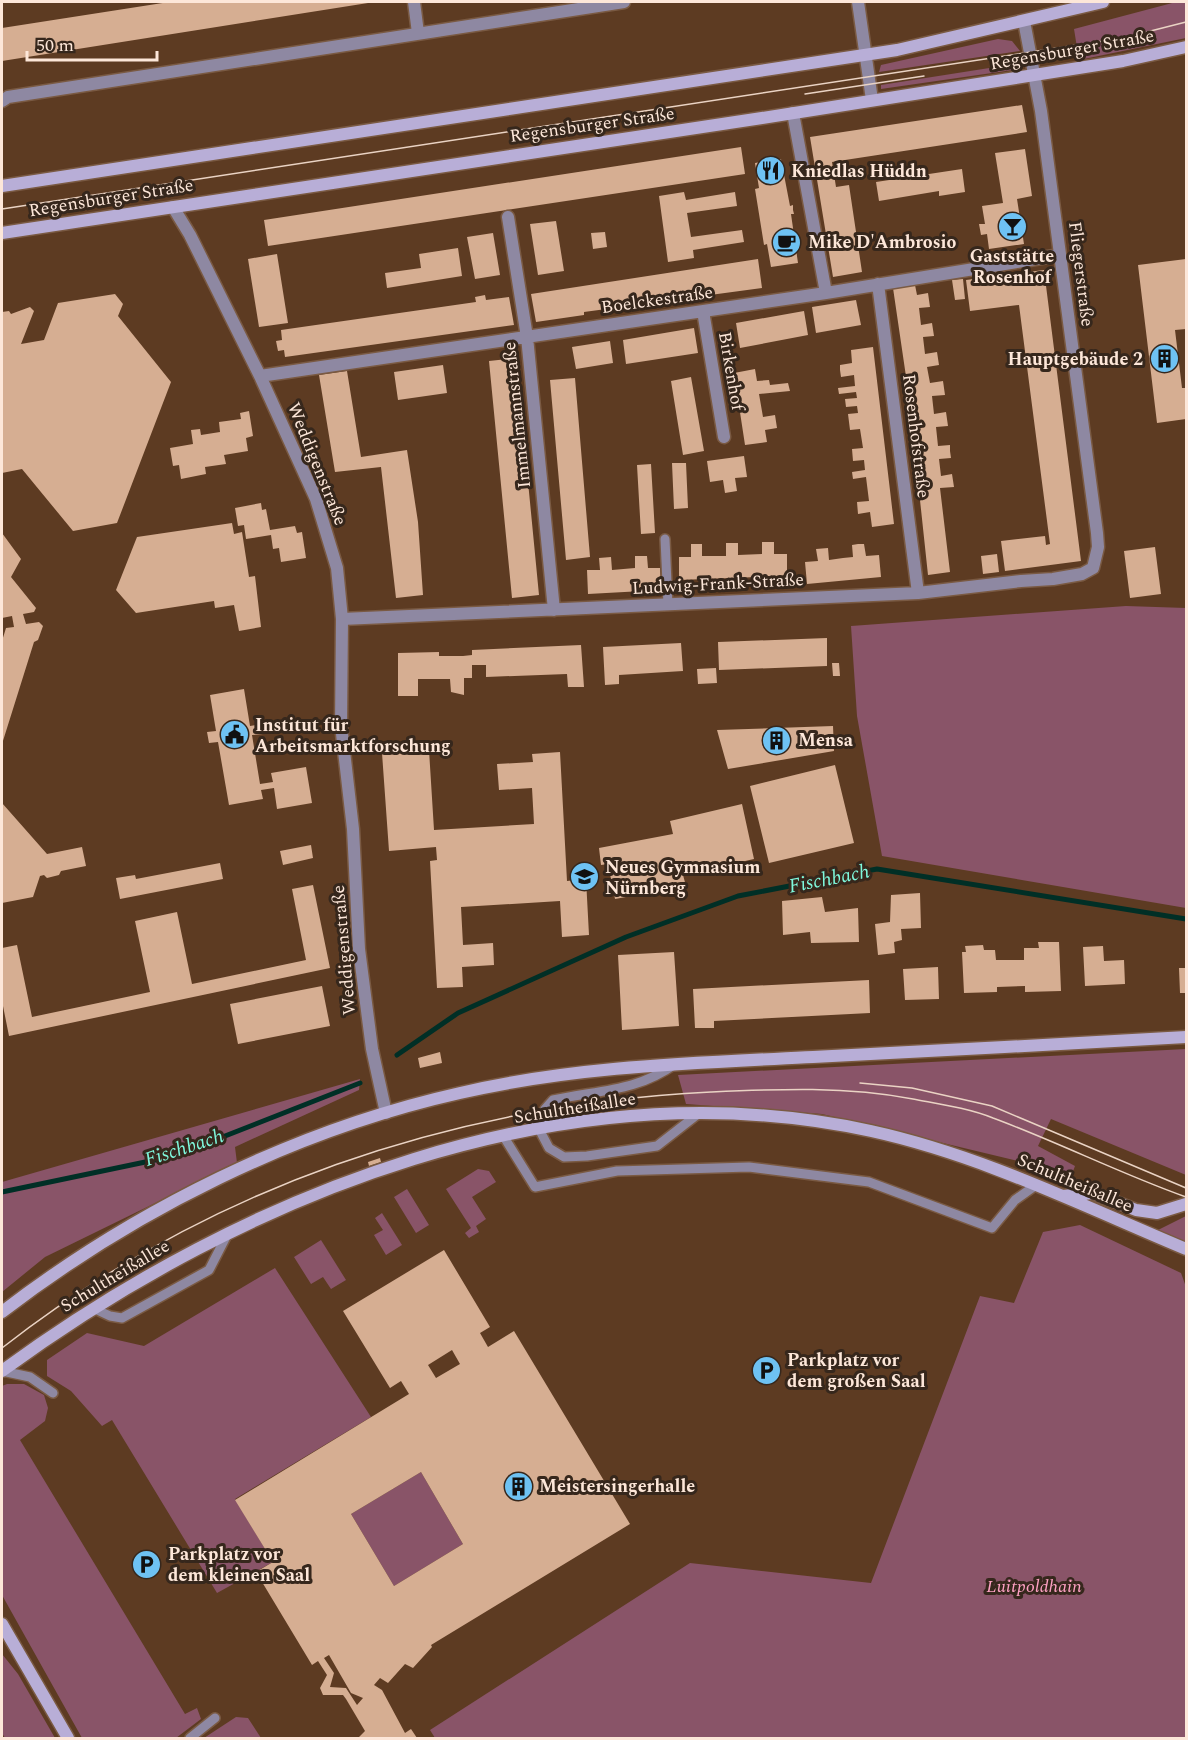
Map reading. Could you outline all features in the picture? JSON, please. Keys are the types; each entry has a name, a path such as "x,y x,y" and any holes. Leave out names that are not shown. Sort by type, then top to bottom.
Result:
{"main road":[{"name":"Regensburger Straße","path":"2,186 866,55 1103,2"},
{"name":"Regensburger Straße","path":"2,233 1035,75 1186,47"},
{"name":"Schultheißallee","path":"2,1312 71,1263 147,1216 279,1153 386,1113 457,1094 521,1081 675,1064 1186,1037"},
{"name":"Schultheißallee","path":"2,1371 93,1308 180,1257 228,1233 361,1178 427,1157 539,1129 642,1115 700,1113 791,1118 872,1131 962,1156 1186,1249"},
{"path":"1062,1196 1094,1193 1136,1210 1157,1213 1186,1204"},
{"path":"2,1624 68,1738"}],"street":[{"path":"414,2 418,33"},
{"path":"2,102 8,97 624,2"},
{"path":"858,2 872,100"},
{"name":"Fliegerstraße","path":"1024,21 1035,75 1098,540 1093,568"},
{"path":"793,113 826,293"},
{"name":"Weddigenstraße","path":"173,207 190,235 260,376 316,499 337,568 342,619 341,724 353,829 358,950 372,1049 386,1113"},
{"name":"Immelmannstraße","path":"508,217 527,337 555,610"},
{"name":"Boelckestraße","path":"260,376 826,293 1060,255"},
{"name":"Rosenhofstraße","path":"878,284 918,593"},
{"name":"Birkenhof","path":"703,311 724,437"},
{"name":"Ludwig-Frank-Straße","path":"342,619 918,593 1021,580 1053,579 1082,574 1093,568"}],"lane":[{"path":"665,539 668,605"},
{"path":"675,1064 659,1076 627,1089 553,1100 545,1109 539,1129 549,1148 564,1157 587,1156 657,1146 700,1113"},
{"path":"504,1137 535,1187 616,1171 749,1167 869,1182 992,1228 1016,1200 1036,1185"},
{"path":"93,1308 110,1316 122,1318 209,1270 228,1233"},
{"path":"2,1371 30,1377 53,1393"},
{"path":"190,1738 215,1718"}],"green space":[{"path":"1176,2 1186,2 1186,38 1079,60 1074,29"},
{"path":"998,39 1012,41 1020,51 879,72 881,65"},
{"path":"1022,63 1019,69 881,89 881,85"},
{"path":"1126,606 1186,608 1186,908 882,856 857,716 851,626"},
{"path":"1186,1049 1186,1175 1051,1119 1038,1146 1075,1166 1072,1174 822,1114 686,1104 678,1075"},
{"path":"360,1079 359,1090 235,1147 237,1163 45,1257 2,1292 2,1182"},
{"path":"478,1169 489,1171 496,1182 472,1197 486,1219 476,1226 479,1232 469,1238 465,1233 471,1228 446,1189"},
{"path":"407,1189 429,1225 416,1233 394,1197"},
{"path":"382,1213 402,1245 386,1255 374,1235 383,1230 375,1218"},
{"path":"1186,1216 1186,1242 1158,1230"},
{"name":"Luitpoldhain","path":"1080,1225 1181,1273 1186,1287 1186,1738 435,1738 430,1730 690,1563 871,1583 980,1296 1014,1303 1043,1232"},
{"path":"321,1240 346,1280 331,1289 323,1277 311,1284 294,1257"},
{"path":"275,1268 371,1417 235,1499 273,1562 217,1593 112,1420 102,1426 71,1391 47,1376 47,1360 87,1333 144,1346"},
{"path":"24,1384 44,1395 48,1408 45,1421 20,1440 185,1714 197,1708 201,1719 176,1738 82,1738 2,1595 2,1386"},
{"path":"421,1472 463,1544 394,1586 351,1514"},
{"path":"2,1654 18,1674 55,1738 5,1738 2,1733"},
{"path":"236,1717 248,1718 261,1738 204,1738"}],"building":[{"path":"169,2 368,3 2,61 2,28"},
{"path":"1022,105 1027,132 832,162 836,187 849,185 862,272 833,277 810,137"},
{"path":"741,147 745,174 268,246 264,220"},
{"path":"1025,149 1032,196 1017,199 1024,244 989,249 987,234 981,235 979,224 985,224 982,206 1003,203 995,153"},
{"path":"781,159 790,206 793,205 794,214 791,214 798,263 771,267 767,244 764,245 755,189 759,188 755,163"},
{"path":"962,169 965,192 939,196 939,191 879,201 876,182"},
{"path":"684,192 686,200 735,192 737,206 687,213 691,237 742,230 744,242 693,250 694,258 668,262 659,196"},
{"path":"556,221 564,271 538,275 530,224"},
{"path":"605,232 607,247 593,249 591,233"},
{"path":"493,233 500,275 475,279 467,237"},
{"path":"458,248 462,276 387,288 385,273 421,268 419,254"},
{"path":"277,254 288,323 259,327 248,259"},
{"path":"758,259 762,288 584,312 584,315 536,322 531,294"},
{"name":"Hauptgebäude 2","path":"1186,259 1186,329 1175,330 1182,388 1186,388 1186,419 1157,423 1138,265"},
{"path":"1044,270 1081,561 1005,571 1001,541 1045,536 1046,545 1050,544 1019,305 970,311 966,280"},
{"path":"963,279 965,299 955,300 952,280"},
{"path":"915,285 917,295 928,293 930,307 919,308 921,325 932,323 934,336 923,337 925,354 937,352 939,365 927,367 930,383 943,381 945,395 932,396 934,414 946,412 948,426 936,427 938,446 950,445 951,458 939,459 941,476 952,474 954,487 940,488 950,572 928,575 909,397 893,288"},
{"path":"115,294 123,304 118,316 171,382 117,523 73,531 22,469 2,473 2,312 9,311 11,314 30,307 34,311 21,344 44,340 58,303"},
{"path":"485,295 486,300 509,297 514,325 285,357 284,350 278,351 276,341 282,340 281,330 476,302 475,297"},
{"path":"856,300 861,325 816,333 812,307"},
{"path":"804,311 808,335 740,348 736,323"},
{"path":"694,328 698,353 626,364 623,340"},
{"path":"610,341 613,363 576,369 572,347"},
{"path":"873,347 894,524 872,527 870,512 858,514 857,502 869,501 866,477 853,479 852,472 865,470 864,460 853,461 852,449 863,448 860,429 850,430 848,414 858,413 857,406 846,407 845,399 857,398 856,392 839,394 838,388 855,386 854,375 841,377 840,370 840,365 852,363 851,350"},
{"path":"516,358 539,595 512,598 489,361"},
{"path":"443,365 447,393 398,400 394,372"},
{"path":"755,369 757,381 769,380 770,385 788,383 790,391 759,394 763,417 775,415 777,428 765,430 767,442 745,445 734,373"},
{"path":"347,371 361,457 407,450 418,522 423,595 396,598 381,467 335,472 319,375"},
{"path":"691,377 704,451 683,455 671,381"},
{"path":"575,378 590,557 566,560 550,380"},
{"path":"249,411 253,436 246,438 248,451 224,455 226,464 205,467 206,474 181,479 179,465 173,466 170,448 193,444 191,430 200,429 201,435 220,432 219,422 241,419 240,413"},
{"path":"744,456 747,477 735,478 737,491 725,493 723,480 710,482 707,461"},
{"path":"672,463 686,463 688,508 674,509"},
{"path":"651,464 655,533 641,534 637,465"},
{"path":"261,503 262,510 266,509 270,530 295,526 297,533 302,532 306,558 281,562 279,548 273,549 271,535 246,539 244,525 238,526 235,508"},
{"path":"232,523 234,534 242,532 249,577 255,576 261,627 239,631 234,605 215,608 214,601 136,613 116,590 137,537"},
{"path":"2,533 21,559 11,577 36,608 34,612 23,614 26,624 39,622 43,626 38,640 34,642 2,744 2,641 6,628 14,627 12,616 2,618"},
{"path":"762,542 774,542 774,554 787,554 787,576 679,580 679,557 691,557 691,544 702,544 702,556 726,556 726,543 738,543 738,555 762,554"},
{"path":"864,544 866,556 879,555 881,577 807,584 805,562 818,561 816,549 828,548 829,560 853,557 852,545"},
{"path":"1155,547 1161,594 1130,598 1124,551"},
{"path":"997,554 999,572 983,574 981,556"},
{"path":"635,556 647,556 648,568 660,568 661,590 588,594 587,570 600,570 599,558 611,557 612,570 635,568"},
{"path":"827,638 827,666 719,670 718,642"},
{"path":"681,643 683,671 619,675 619,684 605,685 603,647"},
{"path":"581,645 584,687 568,687 567,674 486,677 486,665 472,665 472,678 464,678 464,695 451,692 450,679 418,679 418,696 398,696 398,653 439,652 439,656 463,656 472,655 472,650"},
{"path":"832,663 839,663 840,676 833,676"},
{"path":"716,668 717,683 698,684 697,669"},
{"path":"244,689 250,726 262,724 263,734 252,735 260,784 273,782 271,773 306,767 312,803 277,809 274,788 261,790 263,799 229,805 218,742 209,743 207,732 216,731 210,695"},
{"name":"Mensa","path":"833,726 834,751 728,769 717,730"},
{"path":"429,750 434,830 534,824 532,788 499,790 497,764 533,762 532,754 560,752 567,881 586,879 589,935 562,937 560,901 461,907 463,945 493,943 494,965 462,967 463,987 437,988 430,861 437,860 436,847 389,851 382,753"},
{"path":"835,765 854,843 769,863 750,786"},
{"path":"2,803 47,854 82,847 86,866 61,871 59,875 47,878 44,875 40,876 33,897 2,903"},
{"path":"742,804 754,859 683,875 686,886 615,899 608,864 601,865 599,848 673,834 670,821"},
{"path":"311,845 313,858 283,865 280,851"},
{"path":"220,863 223,879 120,899 116,878 135,875 136,879"},
{"path":"313,885 330,968 9,1036 2,1001 2,948 17,945 32,1017 150,992 135,921 177,912 192,984 306,960 292,889"},
{"path":"920,893 921,928 901,929 902,940 894,942 895,953 878,955 875,924 890,922 891,895"},
{"path":"822,897 825,912 858,908 859,942 811,943 810,932 783,935 782,901"},
{"path":"1038,942 1059,942 1061,991 1025,992 1025,986 997,987 997,992 964,993 962,952 966,952 965,946 983,945 984,950 995,950 996,960 1024,960 1024,948 1039,948"},
{"path":"1103,946 1104,961 1124,960 1125,984 1085,986 1083,947"},
{"path":"674,952 679,1026 622,1030 618,955"},
{"path":"938,967 939,999 905,1000 903,969"},
{"path":"1179,968 1186,968 1186,993 1180,993"},
{"path":"869,980 870,1013 714,1021 714,1028 695,1028 693,989"},
{"path":"322,986 330,1026 238,1044 230,1004"},
{"path":"440,1052 442,1063 420,1068 418,1058"},
{"path":"380,1158 381,1162 369,1166 368,1162"},
{"name":"Meistersingerhalle","path":"444,1250 490,1327 480,1333 488,1347 514,1331 630,1524 431,1645 432,1647 413,1668 405,1664 388,1683 380,1678 374,1685 382,1690 405,1733 411,1729 417,1738 358,1738 365,1731 343,1695 323,1695 320,1688 327,1675 318,1661 312,1665 256,1572 273,1562 235,1500 409,1394 401,1381 390,1388 343,1311","holes":["452,1350 460,1364 436,1378 428,1365","421,1472 463,1544 394,1586 351,1514","329,1655 351,1693 363,1698 357,1705 346,1688 330,1687 334,1673 324,1658"]}],"waterway":[{"name":"Fischbach","path":"397,1055 458,1013 626,937 738,896 877,869 1186,919"},
{"name":"Fischbach","path":"2,1192 174,1156 360,1083"}],"tram line":[{"path":"2,209 1123,38 1186,22"},
{"path":"805,94 924,76"},
{"path":"860,1083 912,1088 992,1106 1186,1188"},
{"path":"2,1348 81,1291 163,1242 248,1200 336,1164 427,1136 520,1115 614,1100 711,1092 787,1089 838,1090 913,1099 983,1115 1186,1197"}],"place":[{"name":"Kniedlas Hüddn","path":"770,171"},
{"name":"Gaststätte Rosenhof","path":"1012,227"},
{"name":"Mike D'Ambrosio","path":"787,242"},
{"name":"Hauptgebäude 2","path":"1164,359"},
{"name":"Institut für Arbeitsmarktforschung","path":"234,735"},
{"name":"Mensa","path":"777,740"},
{"name":"Neues Gymnasium Nürnberg","path":"584,877"},
{"name":"Parkplatz vor dem großen Saal","path":"766,1370"},
{"name":"Meistersingerhalle","path":"518,1486"},
{"name":"Parkplatz vor dem kleinen Saal","path":"147,1564"}]}
